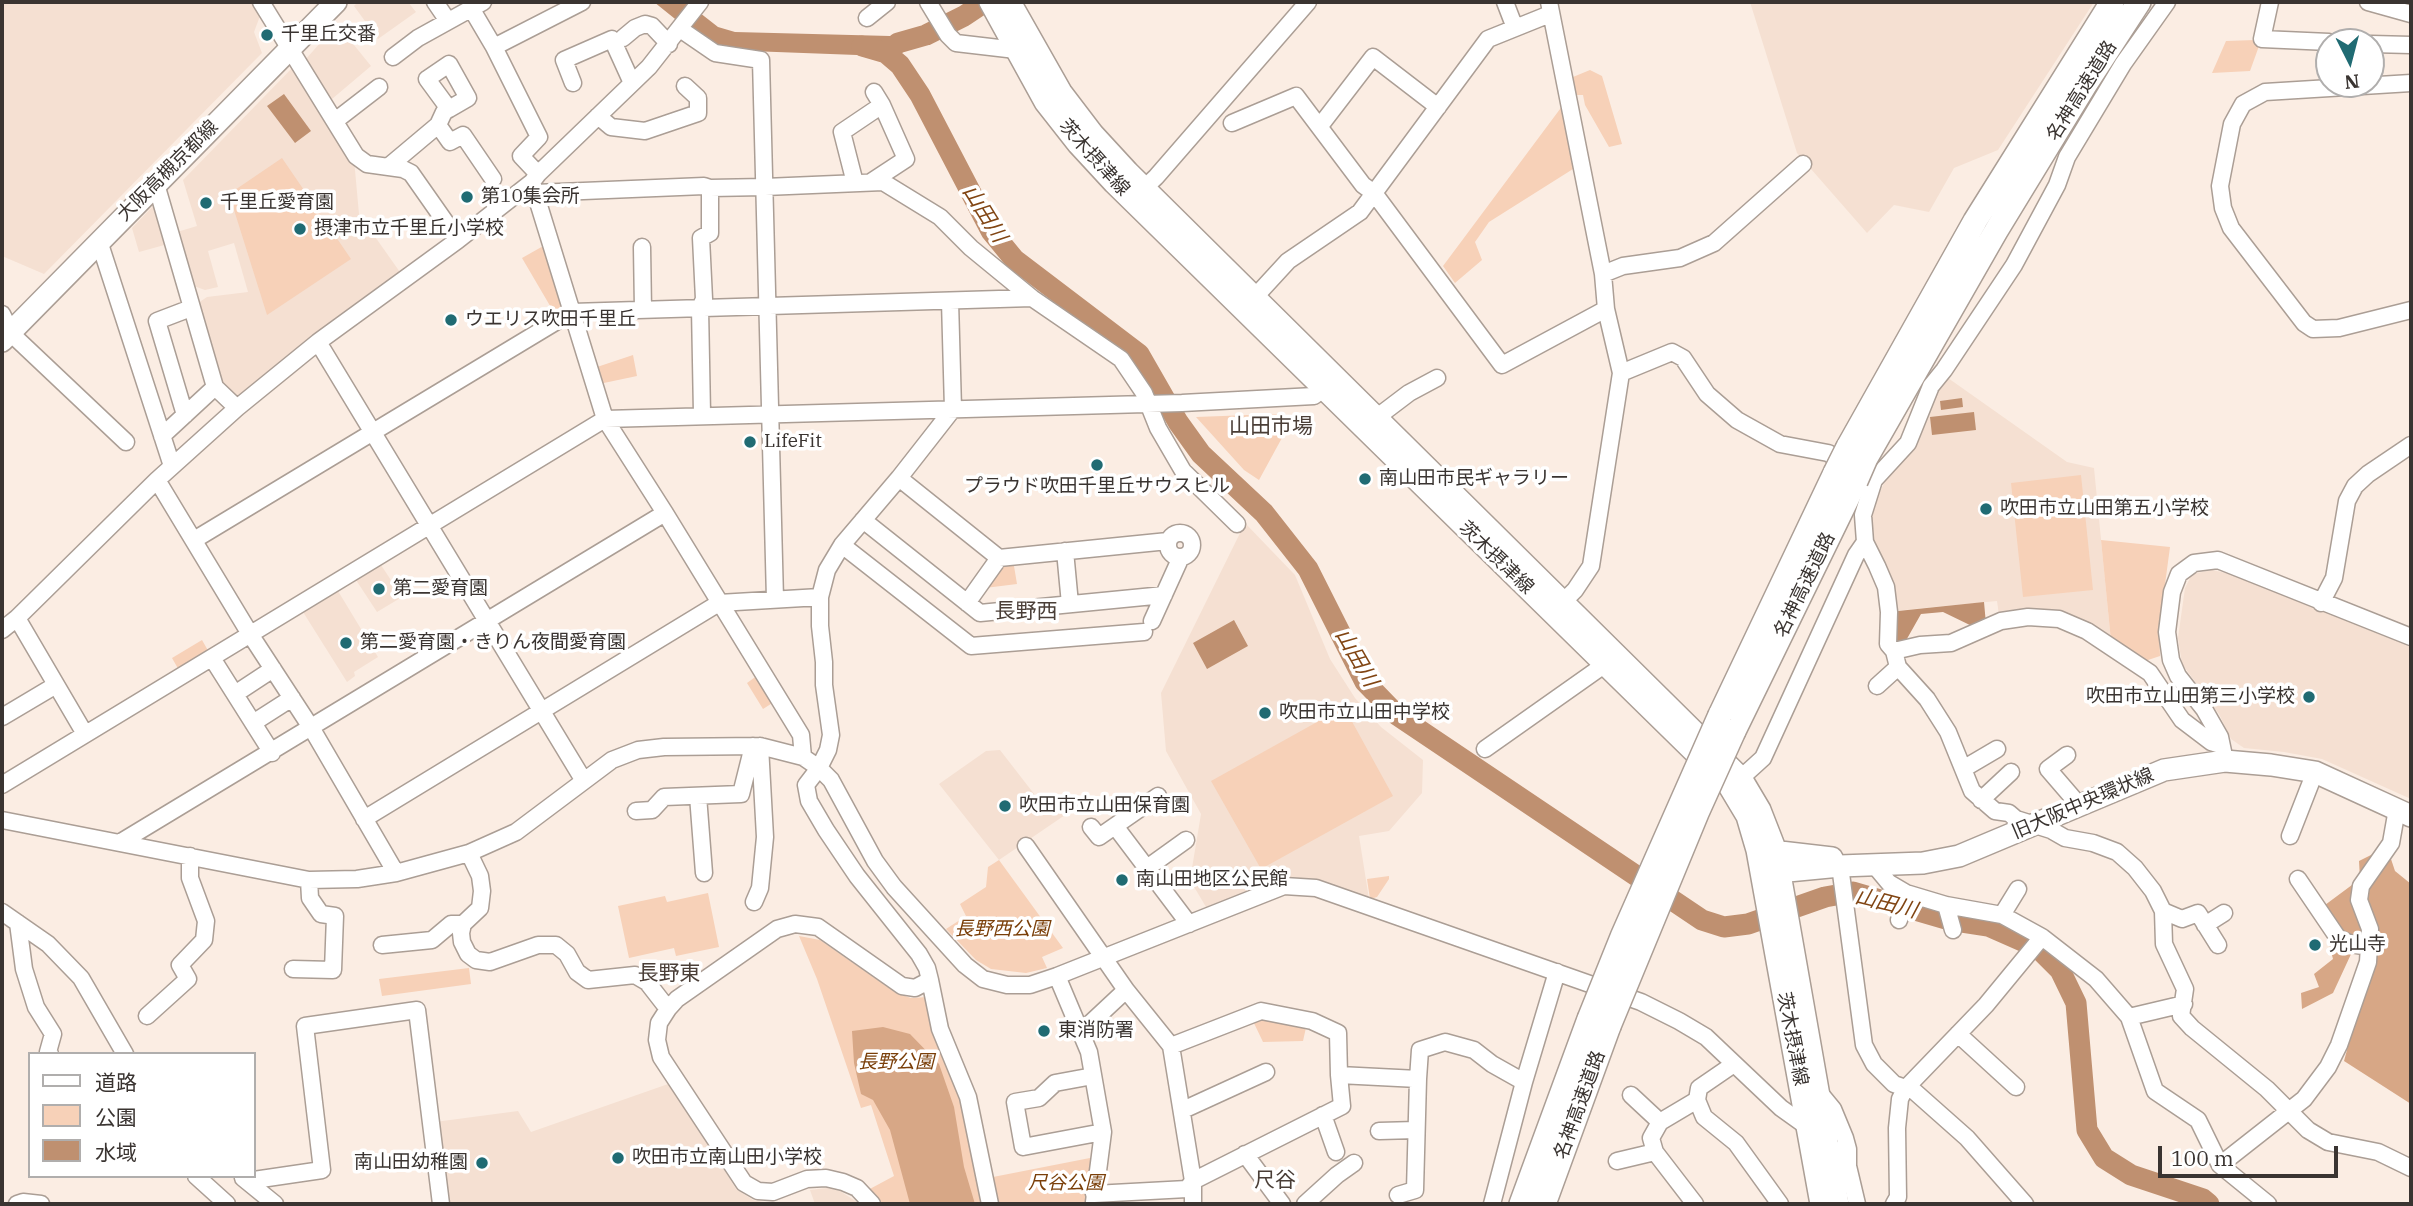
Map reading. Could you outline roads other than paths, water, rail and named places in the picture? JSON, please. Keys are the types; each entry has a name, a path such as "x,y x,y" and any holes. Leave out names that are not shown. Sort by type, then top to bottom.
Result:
{"highway":[{"name":"名神高速道路","path":"1521,1204 1599,1023 1697,813 1727,723 1855,478 1857,452 1975,221 2112,2"},
{"name":"名神高速道路","path":"1857,452 2139,2"},
{"name":"名神高速道路","path":"1545,1204 1599,1023"}],"main road":[{"name":"大阪高槻京都線","path":"5,329 99,241 336,2"},
{"name":"茨木摂津線","path":"998,4 1138,194 1558,607 1741,778 1760,810 1781,930 1819,1093 1838,1204"},
{"name":"茨木摂津線","path":"998,4 1016,50 1045,102 1078,144 1254,298 1329,384 1377,418 1558,607 1605,664 1728,786 1747,816 1768,861"},
{"name":"旧大阪中央環状線","path":"1768,861 1874,865 1923,863 1959,856 2164,771 2223,753 2315,772 2404,812"},
{"name":"旧大阪中央環状線","path":"1768,861 1841,874 1874,865"},
{"name":"茨木摂津線","path":"1781,930 1821,1204"}],"street":[{"path":"261,2 361,161 403,169 416,178 458,240"},
{"path":"435,2 448,21"},
{"path":"494,47 582,2"},
{"path":"867,18 887,2"},
{"path":"928,2 956,43 1016,50"},
{"path":"1138,194 1156,177 1308,2"},
{"path":"1505,2 1515,28"},
{"path":"1855,478 1908,443 1931,386 2014,265 2057,185 2067,157 2123,64 2167,2"},
{"path":"2270,2 2262,39 2315,41"},
{"path":"2368,2 2411,14"},
{"path":"2,630 157,480 237,408 318,342 535,183 668,44 699,3"},
{"path":"393,57 418,38 477,5 494,47 539,137 521,156 535,183 604,419 802,735 803,757"},
{"path":"1254,298 1289,261 1360,212 1488,39 1515,28 1549,8 1603,274 1606,309 1621,373 1591,566 1575,590 1558,607"},
{"path":"623,38 645,24 653,26 668,44"},
{"path":"680,29 715,53 761,60 775,599"},
{"path":"573,83 564,60 612,39 632,83"},
{"path":"2385,44 2411,45"},
{"path":"1320,126 1373,57 1438,107"},
{"path":"2385,84 2411,83"},
{"path":"598,116 611,127 645,131 698,113 698,98 685,86"},
{"path":"335,121 379,87"},
{"path":"2315,88 2265,92 2243,104 2232,124 2220,186 2223,208 2231,228 2304,323 2313,329 2339,328 2411,310"},
{"path":"1232,123 1296,96 1363,185 1374,193 1502,365 1606,309"},
{"path":"878,98 906,159 863,183 842,132 878,98"},
{"path":"388,167 438,125 444,112 449,109"},
{"path":"438,125 450,142 463,135 492,179"},
{"path":"1603,274 1623,266 1680,258 1714,243 1804,164"},
{"path":"535,183 710,188 883,182 940,217 971,248 1032,298 1121,359 1150,404 1158,428 1182,471 1237,524"},
{"path":"156,184 215,387 237,408"},
{"path":"702,414 700,307 704,299 701,239 710,233 710,188"},
{"path":"99,241 172,466"},
{"path":"642,247 643,310"},
{"path":"194,540 572,312 1032,298"},
{"path":"950,301 953,409 842,545 827,570 820,597 824,685 831,735 828,750 806,785 809,801 857,876 919,954 927,968 940,1029 968,1097 990,1204"},
{"path":"185,415 156,321 191,308"},
{"path":"5,329 126,442"},
{"path":"318,342 584,780"},
{"path":"1621,373 1672,352 1683,358 1707,394 1737,420 1780,444 1828,453 1855,478 1863,515 1865,542 1886,587 1889,612 1888,644 1947,729 1972,791 1995,811 2009,813 2016,819 2051,830 2065,838 2117,852 2153,891 2163,911 2164,944 2185,989 2181,1016 2192,1028 2267,1089 2308,1130 2328,1142 2378,1152 2411,1168"},
{"path":"1377,418 1409,393 1437,378"},
{"path":"2,785 604,419 702,414 1150,404 1314,396 1329,384"},
{"path":"162,436 215,387"},
{"path":"2321,603 2334,578 2347,501 2355,486 2411,445"},
{"path":"842,545 971,646 1148,626 1181,557 1170,553 1168,541 999,558 899,478"},
{"path":"157,480 250,634 312,729 396,873"},
{"path":"121,842 312,729 665,513"},
{"path":"863,520 980,612 1164,595"},
{"path":"1741,778 1763,758 1856,555 1865,542"},
{"path":"1065,551 1070,604"},
{"path":"967,603 999,558"},
{"path":"2223,753 2220,737 2204,709 2178,676 2171,660 2167,632 2172,592 2179,574 2194,563 2218,560 2411,637"},
{"path":"364,818 719,603 820,597"},
{"path":"1877,686 1896,659 1920,645 1951,643 2001,621 2028,617 2059,619 2087,631 2150,673 2182,720 2223,753"},
{"path":"17,618 85,734"},
{"path":"212,658 271,752"},
{"path":"1485,749 1605,664"},
{"path":"235,694 273,669"},
{"path":"2,717 56,685"},
{"path":"253,723 292,698"},
{"path":"636,811 652,810 664,797 741,794 757,746"},
{"path":"754,902 760,888 765,836 757,746"},
{"path":"2,820 309,880 357,879 396,873 469,853 516,832 612,760 638,750 664,747 757,746 803,757 831,780 876,861 894,887 964,965 984,979 1007,985 1030,985 1284,886 1316,888 1641,1002 1679,1021 1706,1037 1781,1108 1828,1144 1848,1166"},
{"path":"1963,769 1997,749"},
{"path":"2067,755 2048,769 2079,805"},
{"path":"1981,800 2011,772"},
{"path":"2290,836 2315,772"},
{"path":"698,796 704,874"},
{"path":"1091,827 1099,837 1158,796"},
{"path":"2220,1165 2304,1099 2328,1067 2339,1045 2368,962 2370,929 2359,900 2361,886 2391,843 2404,812"},
{"path":"1115,826 1189,924"},
{"path":"2060,855 2065,838"},
{"path":"1147,867 1186,840"},
{"path":"1026,846 1126,990 1171,1046 1193,1181 1194,1204"},
{"path":"469,853 480,876 482,891 480,908 463,924 462,942 468,954 477,960 490,962 538,945 556,945 588,980 635,975 647,982 668,1009"},
{"path":"147,1016 188,979 180,965 204,940 205,920 190,878 190,856"},
{"path":"1874,865 1889,883 1906,893 1946,905 2002,915 2042,937 2096,979 2129,1017 2155,1091 2198,1119 2220,1165 2268,1204"},
{"path":"1841,874 1864,1045 1874,1064 1894,1084 1914,1091 1967,1138 2025,1204"},
{"path":"2298,879 2339,939 2370,947"},
{"path":"293,969 333,970 335,916 321,914 310,898 309,880"},
{"path":"2002,915 2018,889"},
{"path":"1899,920 1906,893"},
{"path":"1946,905 1953,930"},
{"path":"2163,911 2182,919 2198,913 2218,946"},
{"path":"2,912 48,944 81,978 124,1052"},
{"path":"2205,925 2224,913"},
{"path":"18,923 28,981 36,1007 53,1034 48,1052"},
{"path":"382,945 432,940 451,924 463,924"},
{"path":"872,1204 857,1188 826,1178 807,1179 773,1192 758,1191 744,1182 661,1057 657,1040 659,1023 677,999 777,929 795,924 818,927 902,986 915,988 930,980"},
{"path":"1894,1204 1898,1197 1897,1128 1900,1099 1905,1088 1986,1005 2042,937"},
{"path":"1492,1204 1524,1082 1557,972"},
{"path":"1057,976 1089,1052 1093,1076 1102,1132 1094,1199 1187,1189 1193,1181 1342,1105 1338,1033 1312,1021 1261,1011 1171,1046"},
{"path":"1081,1032 1126,990"},
{"path":"2129,1017 2184,1004"},
{"path":"256,1178 321,1170 305,1026 417,1010 441,1204"},
{"path":"1958,1034 1993,1074 2016,1087"},
{"path":"1398,1195 1415,1190 1420,1050 1445,1042 1474,1050 1524,1082"},
{"path":"1734,1064 1699,1088 1698,1100 1704,1117 1736,1143 1780,1204"},
{"path":"1182,1110 1266,1072"},
{"path":"1339,1075 1418,1079"},
{"path":"1093,1076 1055,1083 1039,1098 1015,1102 1023,1147 1102,1132"},
{"path":"1819,1093 1833,1109 1846,1138 1848,1166 1857,1204"},
{"path":"1631,1095 1660,1122"},
{"path":"1695,1204 1655,1152 1651,1138 1660,1122 1698,1100"},
{"path":"1323,1115 1336,1152"},
{"path":"1379,1131 1416,1130"},
{"path":"1617,1161 1655,1152"},
{"path":"1245,1154 1282,1204"},
{"path":"1306,1204 1354,1163"},
{"path":"198,1178 227,1204"},
{"path":"244,1179 275,1204"},
{"path":"17,1204 41,1204"}],"water":[{"path":"654,2 686,2 718,27 735,32 890,36 897,45 881,61 857,55 723,50 700,39"},
{"path":"284,94 311,131 295,143 267,106"},
{"path":"1962,398 1963,407 1941,410 1940,401"},
{"path":"1974,412 1976,430 1932,435 1930,417"},
{"path":"1984,602 1986,624 1976,628 1943,612 1921,614 1904,644 1896,645 1898,611"},
{"path":"1234,620 1248,646 1207,669 1193,643"}],"waterway":[{"path":"886,53 898,43 926,35 985,2"},
{"name":"山田川","path":"862,46 886,53 900,65 920,95 991,231 1014,259 1139,354 1178,422 1201,454 1264,513 1308,569 1365,682 1397,715 1702,920 1724,927 1748,924 1825,897 1853,892 1949,920 1988,926 2038,948 2060,970 2076,1003 2087,1130 2104,1158 2131,1175 2203,1199 2209,1204"}],"place":[{"name":"千里丘交番","path":"267,35"},
{"name":"第10集会所","path":"467,197"},
{"name":"千里丘愛育園","path":"206,203"},
{"name":"摂津市立千里丘小学校","path":"300,229"},
{"name":"ウエリス吹田千里丘","path":"451,320"},
{"name":"LifeFit","path":"750,442"},
{"name":"プラウド吹田千里丘サウスヒル","path":"1097,465"},
{"name":"南山田市民ギャラリー","path":"1365,479"},
{"name":"吹田市立山田第五小学校","path":"1986,509"},
{"name":"第二愛育園","path":"379,589"},
{"name":"第二愛育園・きりん夜間愛育園","path":"346,643"},
{"name":"吹田市立山田第三小学校","path":"2309,697"},
{"name":"吹田市立山田中学校","path":"1265,713"},
{"name":"吹田市立山田保育園","path":"1005,806"},
{"name":"南山田地区公民館","path":"1122,880"},
{"name":"光山寺","path":"2315,945"},
{"name":"東消防署","path":"1044,1031"},
{"name":"吹田市立南山田小学校","path":"618,1158"},
{"name":"南山田幼稚園","path":"482,1163"}],"district":[{"name":"山田市場","path":"1271,427"},
{"name":"長野西","path":"1026,612"},
{"name":"長野東","path":"669,974"},
{"name":"尺谷","path":"1275,1181"}],"park label":[{"name":"長野西公園","path":"1002,930"},
{"name":"長野公園","path":"896,1063"},
{"name":"尺谷公園","path":"1066,1184"}]}
